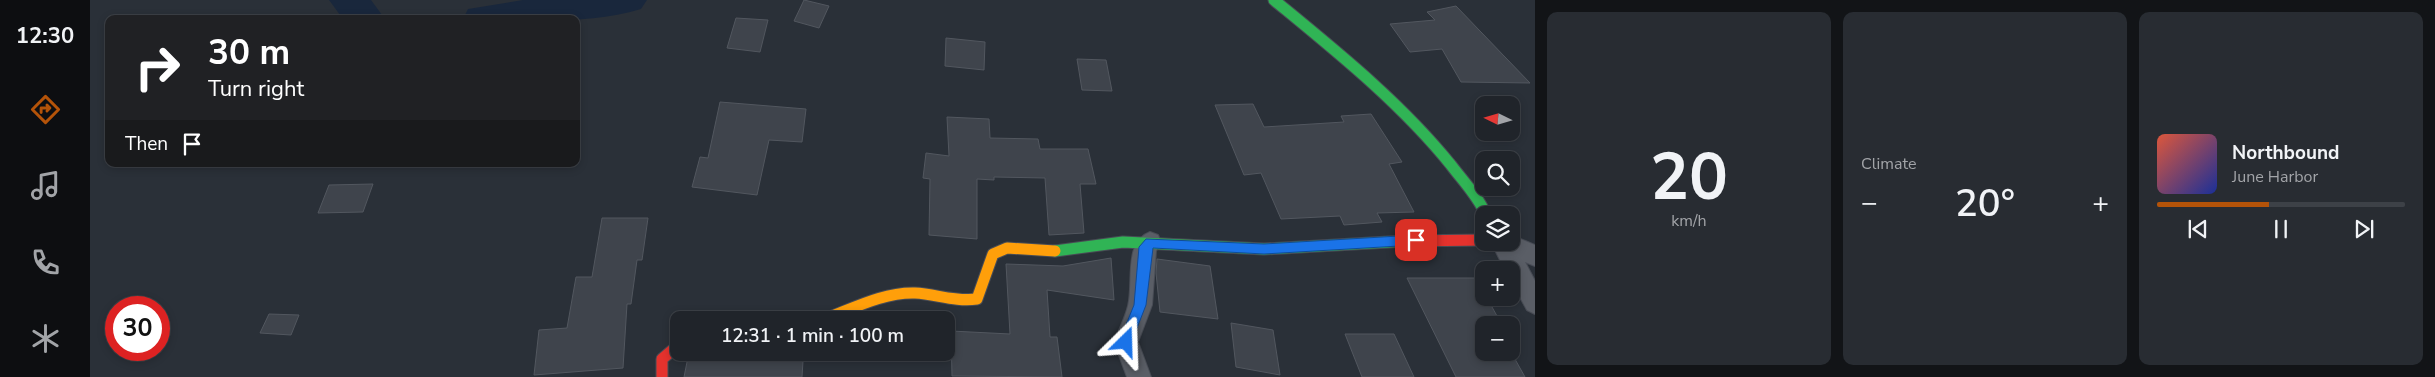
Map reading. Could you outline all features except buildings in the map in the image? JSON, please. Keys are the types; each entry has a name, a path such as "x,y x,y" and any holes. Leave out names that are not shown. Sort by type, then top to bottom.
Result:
{"street":[{"path":"1274,0 1379,88 1412,120 1451,162 1480,206"},
{"path":"846,311 884,297 915,292 964,303 977,299 993,254 1007,248 1063,251 1123,242 1150,242 1264,249 1398,241 1475,240"},
{"path":"1139,377 1126,342 1140,305 1145,247 1150,242"},
{"path":"1520,249 1535,256"},
{"path":"1508,251 1535,303"},
{"path":"662,377 662,359 670,352"}],"waterway":[{"path":"348,0 362,15"},
{"path":"513,15 628,0"}],"traffic: fast":[{"path":"1274,0 1395,103 1438,149 1481,206"},
{"path":"1055,251 1123,242 1264,249 1406,241"}],"traffic: slow":[{"path":"845,311 879,298 903,293 923,294 954,300 977,299 993,254 1007,248 1055,251"}],"traffic: jam":[{"path":"1406,241 1475,240"},
{"path":"662,377 662,359 670,352"}],"route":[{"path":"1126,342 1140,305 1145,247 1150,242 1264,249 1416,240"}]}
